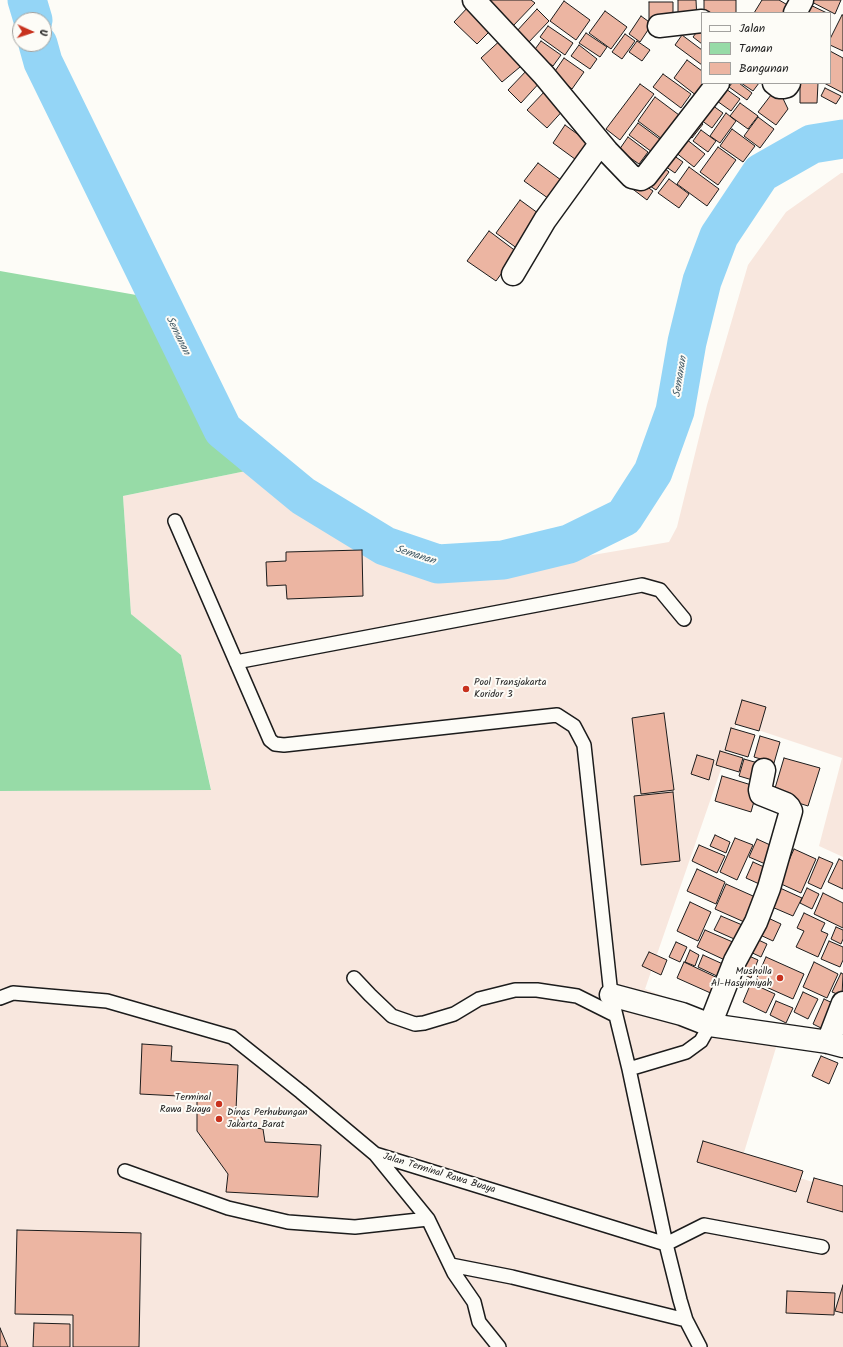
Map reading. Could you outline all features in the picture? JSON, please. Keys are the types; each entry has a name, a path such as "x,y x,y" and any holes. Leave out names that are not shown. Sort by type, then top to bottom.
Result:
{"street":[{"path":"474,0 544,75 600,144 632,177 641,178 646,176 717,84"},
{"path":"796,12 802,0"},
{"path":"659,26 701,21"},
{"path":"775,84 783,88 788,84"},
{"path":"513,274 545,220 600,144"},
{"path":"710,1025 735,960 756,922 769,888 791,811 786,804 761,794 760,790 764,770"},
{"path":"613,1005 682,1014 710,1025 836,1044 843,1003"}],"lane":[{"path":"175,521 270,740 275,744 284,745 557,715 574,726 584,745 613,1005 629,1069 666,1244 686,1320 700,1347"},
{"path":"236,662 642,585 660,590 684,619"},
{"path":"354,978 392,1016 415,1024 424,1023 454,1014 479,999 515,990 537,990 577,996 613,1005"},
{"name":"Jalan Terminal Rawa Buaya","path":"0,998 12,993 107,1001 232,1037 375,1154 666,1244"},
{"path":"629,1069 686,1052 701,1041 710,1025"},
{"path":"375,1154 428,1219 451,1265 474,1302 479,1322 499,1347"},
{"path":"125,1171 228,1208 288,1222 355,1227 428,1219"},
{"path":"666,1244 704,1225 822,1247"},
{"path":"451,1265 512,1277 686,1320"}],"shaded area":[{"path":"843,173 843,857 819,846 842,758 737,723 645,989 778,1041 742,1159 843,1192 843,1347 0,1347 0,791 211,789 181,655 131,614 123,496 246,471 376,560 452,579 669,542 677,527 707,405 748,265 786,212"}],"green space":[{"path":"0,271 159,299 246,471 123,496 131,614 181,655 211,790 0,791"}],"building":[{"path":"488,0 531,0 535,3 512,27"},
{"path":"678,0 696,0 697,21 678,21"},
{"path":"704,0 736,0 736,12 704,12"},
{"path":"762,0 779,0 791,7 788,12 755,12"},
{"path":"808,0 841,0 835,14"},
{"path":"564,1 590,20 576,40 550,21"},
{"path":"649,2 673,2 673,20 649,20"},
{"path":"804,2 825,12 799,12"},
{"path":"470,5 493,28 477,44 454,22"},
{"path":"537,9 549,21 527,44 516,32"},
{"path":"605,11 627,27 611,49 589,33"},
{"path":"843,15 843,51 831,45 831,37"},
{"path":"641,16 652,24 640,42 629,34"},
{"path":"548,26 573,43 565,55 540,37"},
{"path":"701,26 701,43 693,37"},
{"path":"586,33 607,47 600,57 579,43"},
{"path":"625,34 635,41 622,59 612,52"},
{"path":"682,35 701,49 701,64 675,45"},
{"path":"504,37 526,62 502,82 481,58"},
{"path":"541,41 561,55 553,66 533,52"},
{"path":"637,41 650,50 642,61 629,52"},
{"path":"579,45 597,59 590,69 571,56"},
{"path":"831,52 843,58 843,93 826,84 831,84"},
{"path":"564,58 584,72 572,89 553,74"},
{"path":"687,60 701,70 701,84 705,84 697,96 674,78"},
{"path":"529,68 542,80 521,103 508,90"},
{"path":"663,74 691,94 681,108 653,87"},
{"path":"640,84 654,94 620,140 606,129"},
{"path":"719,84 740,99 731,111 710,96"},
{"path":"731,84 740,84 752,93 747,100 729,87"},
{"path":"742,84 758,84 753,91"},
{"path":"800,84 818,84 817,103 800,103"},
{"path":"777,86 788,109 776,125 758,112 771,95 768,91"},
{"path":"825,88 841,96 836,104 821,96"},
{"path":"547,89 566,107 547,128 527,110"},
{"path":"655,97 683,118 666,142 638,121"},
{"path":"705,100 723,113 712,128 694,115"},
{"path":"740,103 758,116 748,129 730,116"},
{"path":"726,113 736,121 720,143 710,136"},
{"path":"692,117 703,124 692,138 682,131"},
{"path":"758,117 774,129 760,148 744,136"},
{"path":"638,123 661,140 652,152 629,135"},
{"path":"565,125 591,144 579,162 553,143"},
{"path":"732,129 755,146 743,162 720,146"},
{"path":"701,130 716,141 708,152 693,141"},
{"path":"681,135 705,154 694,167 670,148"},
{"path":"628,137 648,152 639,164 619,150"},
{"path":"718,147 736,160 718,185 700,172"},
{"path":"667,151 683,162 675,173 659,162"},
{"path":"538,163 565,183 552,201 524,181"},
{"path":"658,163 669,172 656,190 644,182"},
{"path":"689,167 719,189 707,206 677,184"},
{"path":"636,179 653,191 647,200 630,187"},
{"path":"669,179 689,194 679,208 658,193"},
{"path":"520,200 542,216 518,249 496,233"},
{"path":"489,231 517,252 496,281 467,261"},
{"path":"362,550 363,596 287,599 286,585 267,586 266,562 286,561 286,552"},
{"path":"742,700 766,707 759,731 735,724"},
{"path":"664,713 674,790 641,794 632,718"},
{"path":"731,728 755,735 748,757 725,750"},
{"path":"760,736 780,742 774,763 754,757"},
{"path":"720,751 743,758 739,772 716,765"},
{"path":"697,755 714,760 709,780 691,774"},
{"path":"784,758 820,768 808,806 773,795"},
{"path":"744,759 765,765 759,782 739,776"},
{"path":"722,776 758,787 751,812 715,801"},
{"path":"673,792 680,861 641,865 634,796"},
{"path":"715,835 730,842 726,853 710,846"},
{"path":"735,838 753,845 737,880 720,872"},
{"path":"757,839 779,849 770,866 749,857"},
{"path":"699,845 725,856 717,873 692,861"},
{"path":"794,849 816,859 801,893 779,883"},
{"path":"819,857 833,863 821,889 808,883"},
{"path":"839,859 843,861 843,889 828,882"},
{"path":"753,862 773,871 766,887 746,878"},
{"path":"697,869 725,882 716,904 687,891"},
{"path":"726,884 762,900 751,925 715,909"},
{"path":"780,888 802,898 793,916 772,907"},
{"path":"807,888 819,894 812,909 800,903"},
{"path":"823,893 843,903 843,928 814,914"},
{"path":"690,902 711,912 698,941 677,931"},
{"path":"804,913 825,923 821,931 828,934 818,957 796,947 804,931 797,928"},
{"path":"721,916 747,927 741,942 714,930"},
{"path":"766,917 781,924 773,941 758,934"},
{"path":"836,927 843,930 843,939 841,944 831,939"},
{"path":"705,930 735,943 727,961 697,947"},
{"path":"750,936 767,944 761,957 744,949"},
{"path":"829,941 843,947 843,960 840,967 821,959"},
{"path":"676,942 687,947 680,962 669,957"},
{"path":"690,950 699,955 695,966 685,962"},
{"path":"649,952 667,960 661,975 642,966"},
{"path":"740,952 758,960 751,978 733,969"},
{"path":"703,955 725,965 719,977 698,967"},
{"name":"Musholla Al-Hasyimiyah","path":"766,957 804,974 793,999 755,982"},
{"path":"684,962 722,980 715,995 677,978"},
{"path":"814,962 838,974 827,998 803,987"},
{"path":"841,973 843,974 842,996 832,992"},
{"path":"751,983 775,994 766,1013 743,1002"},
{"path":"803,992 818,999 808,1019 794,1012"},
{"path":"824,999 841,1007 829,1032 813,1024"},
{"path":"776,1001 793,1008 786,1023 770,1015"},
{"name":"Dinas Perhubungan Jakarta Barat","path":"142,1044 172,1046 171,1061 238,1065 236,1110 248,1127 263,1129 265,1142 321,1145 318,1197 226,1192 228,1174 197,1131 197,1097 140,1094"},
{"path":"821,1056 838,1063 829,1084 812,1076"},
{"path":"703,1141 803,1171 796,1192 697,1162"},
{"path":"814,1178 843,1186 843,1212 807,1202"},
{"path":"17,1230 141,1233 139,1347 73,1347 73,1315 15,1314"},
{"path":"843,1285 843,1313 835,1311"},
{"path":"787,1291 835,1293 834,1315 786,1313"},
{"path":"34,1323 70,1324 70,1347 33,1347"},
{"path":"0,1328 8,1347 0,1347"}],"waterway":[{"name":"Semanan","path":"27,0 31,12"},
{"name":"Semanan","path":"40,52 43,62 223,430 303,496 385,546 438,564 503,560 569,544 624,517 653,472 675,411 687,342 702,281 719,236 761,173 812,144 843,139"}],"place":[{"name":"Pool Transjakarta Koridor 3","path":"466,689"},
{"name":"Musholla Al-Hasyimiyah","path":"780,978"},
{"name":"Terminal Rawa Buaya","path":"219,1104"},
{"name":"Dinas Perhubungan Jakarta Barat","path":"219,1119"}]}
